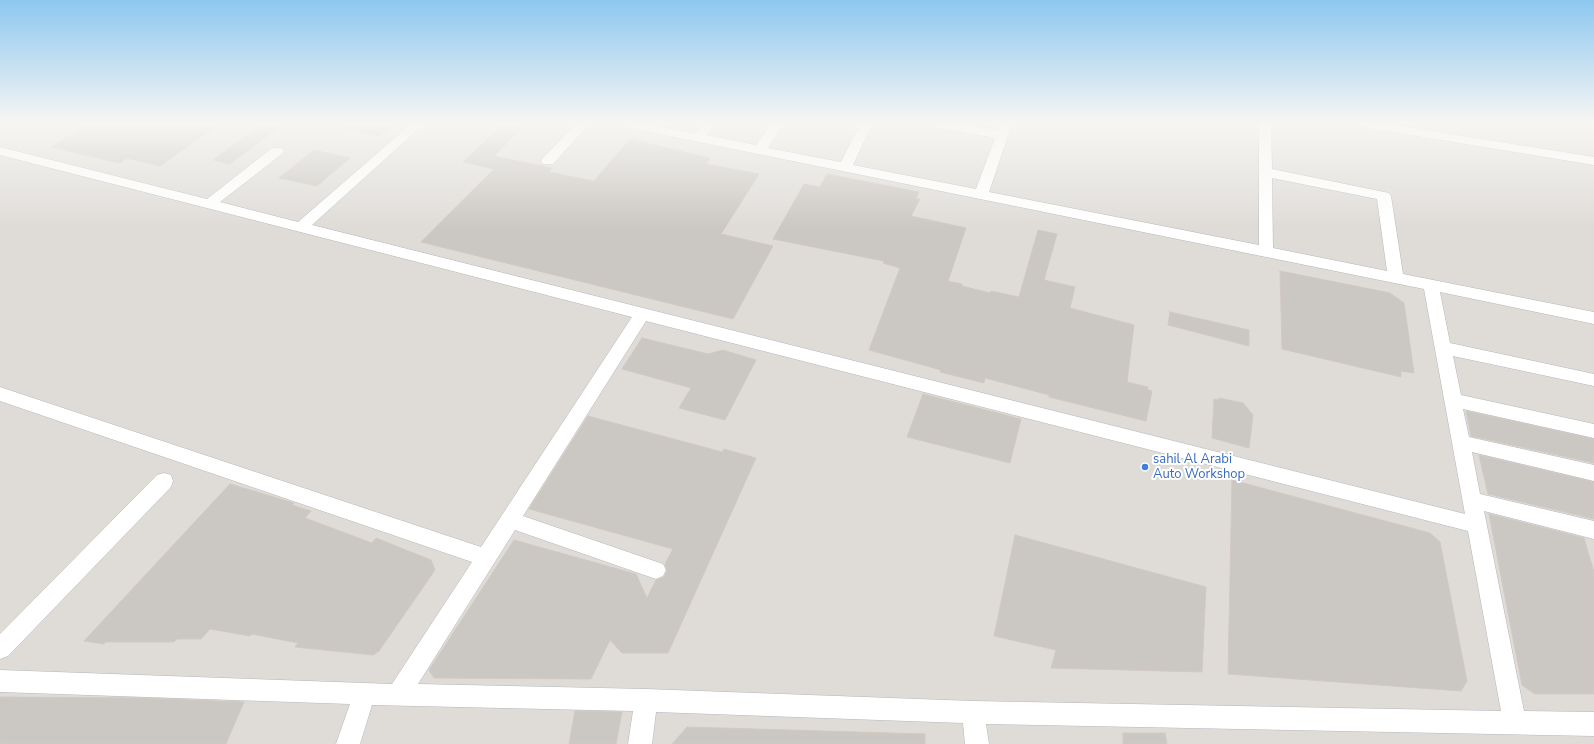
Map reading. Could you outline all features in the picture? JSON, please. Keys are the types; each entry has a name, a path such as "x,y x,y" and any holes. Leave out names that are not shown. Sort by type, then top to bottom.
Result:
{"street":[{"path":"31,159 302,226 642,314 1476,525"},
{"path":"210,203 267,159"},
{"path":"302,226 379,159"},
{"path":"806,159 1594,318"},
{"path":"845,166 849,159"},
{"path":"981,194 993,159"},
{"path":"1265,159 1266,252"},
{"path":"1574,159 1594,162"},
{"path":"1265,172 1384,196 1396,279"},
{"path":"1431,286 1514,721"},
{"path":"398,694 642,314"},
{"path":"1443,348 1594,380"},
{"path":"0,394 486,558"},
{"path":"1452,400 1594,431"},
{"path":"1461,447 1594,473"},
{"path":"1461,447 1594,483"},
{"path":"0,649 164,480"},
{"path":"1472,500 1594,530"},
{"path":"510,520 656,570"},
{"path":"0,681 398,694 646,700 973,712 1514,721 1594,724"},
{"path":"348,744 365,693"},
{"path":"640,744 646,700"},
{"path":"973,712 977,744"}],"shaded area":[{"path":"0,159 1594,159 1594,744 0,744"}],"building":[{"path":"101,159 126,159 119,163"},
{"path":"130,159 170,159 160,166"},
{"path":"215,159 237,159 230,164 213,160"},
{"path":"303,159 349,159 317,186 279,178"},
{"path":"466,159 507,159 552,168 549,172 594,181 613,159 710,159 706,164 759,174 721,234 773,246 733,319 421,242 494,169 463,162"},
{"path":"827,174 919,192 916,199 920,199 911,216 966,228 948,281 962,284 962,286 990,293 991,291 1019,297 1038,230 1057,234 1044,280 1075,287 1070,308 1134,325 1127,382 1148,387 1148,390 1152,391 1146,421 1049,397 1049,395 985,378 984,383 940,372 941,370 869,350 900,268 883,263 884,261 773,239 804,184 820,187"},
{"path":"1280,271 1390,293 1404,303 1414,373 1401,371 1401,377 1282,349"},
{"path":"1170,312 1249,330 1249,346 1168,325"},
{"path":"642,338 708,354 723,350 756,360 725,420 679,408 691,388 622,369"},
{"path":"923,394 1021,419 1010,463 907,437"},
{"path":"1219,398 1243,403 1253,415 1249,448 1212,438 1214,399 1219,400"},
{"path":"1466,411 1594,439 1594,463 1471,436"},
{"path":"588,416 722,452 724,449 756,458 668,653 622,653 610,640 591,679 434,678 429,670 514,540 636,574 647,598 656,580 664,577 667,571 665,564 673,549 529,509"},
{"path":"1479,455 1594,482 1594,519 1488,494"},
{"path":"1232,480 1430,533 1440,542 1467,681 1461,691 1228,674"},
{"path":"230,484 294,503 292,505 311,511 305,518 372,543 376,538 431,560 435,570 379,651 373,655 295,647 298,643 252,634 250,636 210,629 201,639 177,639 174,642 105,642 104,644 84,641"},
{"path":"1489,514 1584,538 1594,572 1594,694 1535,694 1522,685"},
{"path":"1015,535 1206,587 1202,672 1051,668 1056,650 994,636"},
{"path":"0,697 139,698 244,702 226,744 0,744"},
{"path":"575,711 622,712 616,744 569,744"},
{"path":"687,727 925,734 925,744 672,744"},
{"path":"1123,733 1165,733 1167,744 1123,744"}],"place":[{"name":"sahil Al Arabi Auto Workshop","path":"1145,467"}]}
